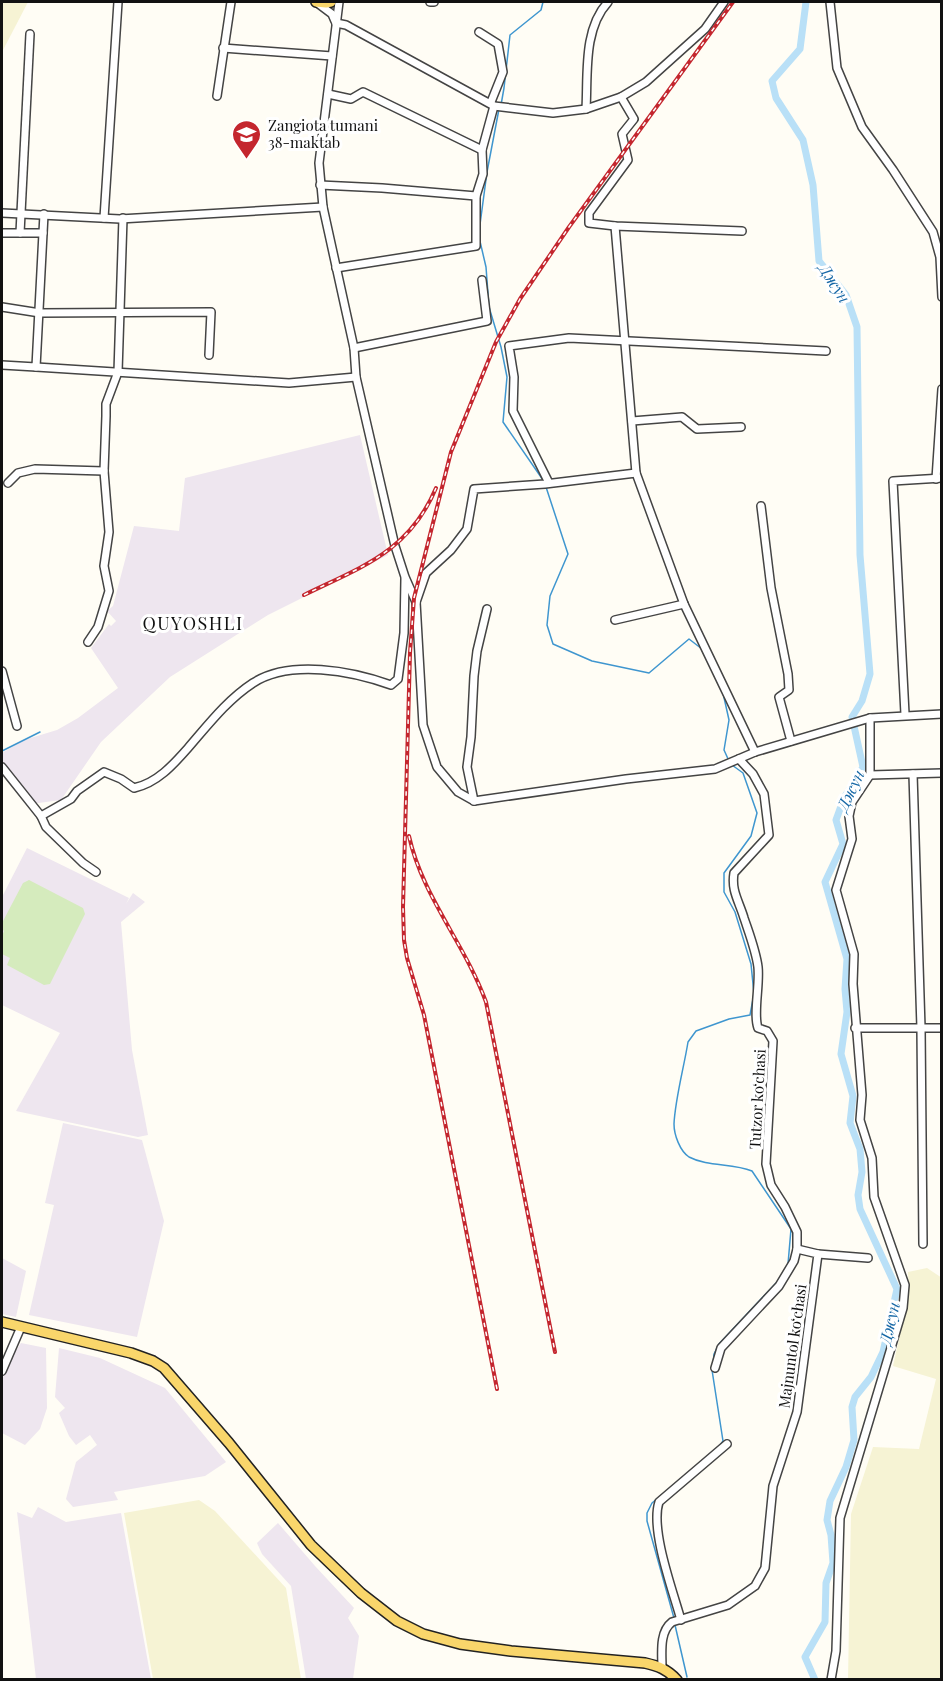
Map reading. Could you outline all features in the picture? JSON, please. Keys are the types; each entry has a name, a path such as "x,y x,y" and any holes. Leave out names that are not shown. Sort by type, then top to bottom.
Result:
{"main road":[{"path":"315,2 331,2"},
{"path":"2,1322 131,1353 153,1361 164,1368 229,1443 311,1545 361,1593 384,1612 410,1628 460,1644 511,1652 645,1663 670,1672 677,1680"}],"street":[{"path":"104,218 117,2"},
{"path":"217,96 231,2"},
{"path":"315,2 332,14 336,23"},
{"path":"339,2 320,163 323,207 354,348 356,377 395,546 416,602 423,725 437,766 458,792 474,801 626,779 715,769 755,752 844,724 905,714 942,714"},
{"path":"586,109 591,31 608,2"},
{"path":"336,23 346,25 492,104 553,113 586,109 621,98 646,82 705,29 724,2"},
{"path":"831,2 837,68 862,127 933,232 941,257 942,297"},
{"path":"336,268 476,246 476,196 483,174 482,150 492,104 503,72 498,45 479,32"},
{"path":"20,232 30,33"},
{"path":"223,48 332,56"},
{"path":"328,94 351,99 363,92 482,150"},
{"path":"621,98 634,119 622,134 628,160 588,213 589,223 742,231"},
{"path":"320,186 382,188 476,196"},
{"path":"2,213 123,218 323,207"},
{"path":"36,367 44,214"},
{"path":"88,642 98,627 109,591 104,566 109,532 104,471 106,404 118,372 123,218"},
{"path":"615,226 636,473 684,604 755,752"},
{"path":"2,233 43,233"},
{"path":"354,348 487,321 482,280"},
{"path":"2,308 40,313 211,312 209,355"},
{"path":"549,483 513,411 514,377 509,346 569,338 826,351"},
{"path":"2,365 289,382 356,377"},
{"path":"905,714 893,480 939,478 942,389"},
{"path":"632,421 682,417 697,429 741,427"},
{"path":"8,483 18,473 35,469 104,471"},
{"path":"416,602 426,573 451,550 467,529 474,489 636,473"},
{"path":"761,506 771,588 788,674 789,690 779,697 791,741"},
{"path":"41,816 71,799 77,791 104,772 121,779 134,788 147,785 174,764 226,705 254,682 284,671 326,670 367,676 391,685 398,680 404,633 405,577"},
{"path":"615,620 684,604"},
{"path":"474,801 467,767 477,651 487,609"},
{"path":"2,671 17,726"},
{"path":"831,1680 836,1651 840,1518 900,1317 905,1285 874,1197 872,1158 860,1120 862,1095 855,1028 854,954 836,890 852,839 849,816 852,802 870,775 870,718"},
{"name":"Tutzor ko‘chasi","path":"739,759 753,774 764,794 769,835 734,873 734,892 744,916 758,967 755,1021 758,1028 767,1031 773,1041 766,1164 771,1185 797,1232 797,1249"},
{"path":"2,767 41,816 46,827 96,872"},
{"path":"870,775 942,773"},
{"path":"913,774 921,1028 923,1244"},
{"path":"855,1028 942,1028"},
{"path":"715,1368 721,1348 779,1286 794,1261 797,1249 818,1254 868,1258"},
{"name":"Majnuntol ko‘chasi","path":"677,1621 728,1605 755,1586 765,1568 773,1486 797,1412 818,1254"},
{"path":"2,1371 21,1327"},
{"path":"662,1668 662,1644 667,1626 677,1621 656,1513 659,1502 727,1444"}],"shaded area":[{"path":"2,2 28,2 2,52"},
{"path":"360,435 388,555 268,615 170,677 101,742 61,800 31,804 2,762 2,753 24,740 57,730 78,718 118,688 91,648 109,624 111,626 116,621 107,611 113,606 134,526 179,531 185,478"},
{"path":"27,848 129,898 126,904 133,893 145,902 121,922 132,1050 148,1135 138,1137 16,1111 60,1033 2,1005 2,897"},
{"path":"63,1123 142,1140 164,1221 137,1337 29,1315 54,1205 45,1203"},
{"path":"2,1258 26,1271 16,1317 2,1314"},
{"path":"927,1268 942,1278 941,1679 848,1680 851,1514 873,1447 919,1449 936,1379 893,1366 909,1294 908,1272"},
{"path":"21,1343 46,1348 47,1408 40,1429 25,1445 2,1433 2,1380 11,1358"},
{"path":"59,1348 100,1358 165,1388 226,1462 205,1476 114,1492 118,1500 73,1507 66,1499 76,1462 97,1445 90,1435 76,1445 69,1436 59,1413 65,1408 55,1397"},
{"path":"199,1500 215,1511 286,1588 301,1679 153,1679 124,1513"},
{"path":"38,1507 66,1522 121,1513 151,1679 36,1679 17,1512 32,1518"},
{"path":"278,1523 354,1608 348,1618 359,1636 353,1679 306,1679 291,1586 262,1554 257,1543"}],"green space":[{"path":"29,880 83,908 85,914 50,984 44,985 7,965 10,958 2,954 4,931 2,923 23,883"}],"waterway":[{"path":"501,105 510,35 541,10 543,2"},
{"name":"Джун","path":"806,2 800,49 772,81 776,98 803,140 813,185 819,261 846,295 857,327 860,555 870,674 862,701 852,717 863,767 844,798 836,820 843,844 825,882 847,959 845,989 847,1012 841,1054 853,1096 850,1123 860,1149 862,1172 858,1195 860,1209 897,1289 883,1352 871,1377 855,1397 852,1407 854,1440 846,1467 830,1501 827,1520 831,1535 833,1563 826,1583 825,1622 805,1657 815,1680"},
{"path":"479,232 499,109"},
{"path":"479,237 486,267 489,307 507,377 503,422 543,480"},
{"path":"546,487 568,554 550,596 547,625 553,644 592,661 649,673 689,639 702,649"},
{"path":"723,693 729,720 724,750 729,761"},
{"path":"2,751 40,732"},
{"path":"732,765 743,773 757,813 751,836 724,873 724,892 735,912 751,964 754,994 750,1015 729,1019 696,1031 688,1042 674,1128 680,1147 689,1157 752,1171 791,1229 788,1264"},
{"path":"713,1365 714,1354 719,1344 778,1281"},
{"path":"674,1618 647,1521 647,1513 652,1503 718,1448 723,1441 712,1370"},
{"path":"675,1625 687,1677"}],"railway":[{"path":"497,1389 424,1015 404,940 410,653 414,598 451,452 496,342 520,299 569,227 733,2"},
{"path":"304,595 364,566 397,543 425,510 436,488"},
{"path":"409,836 424,879 467,960 486,1002 555,1352"}],"place":[{"name":"Zangiota tumani 38-maktab","path":"247,160"}],"district":[{"name":"QUYOSHLI","path":"193,623"}]}
